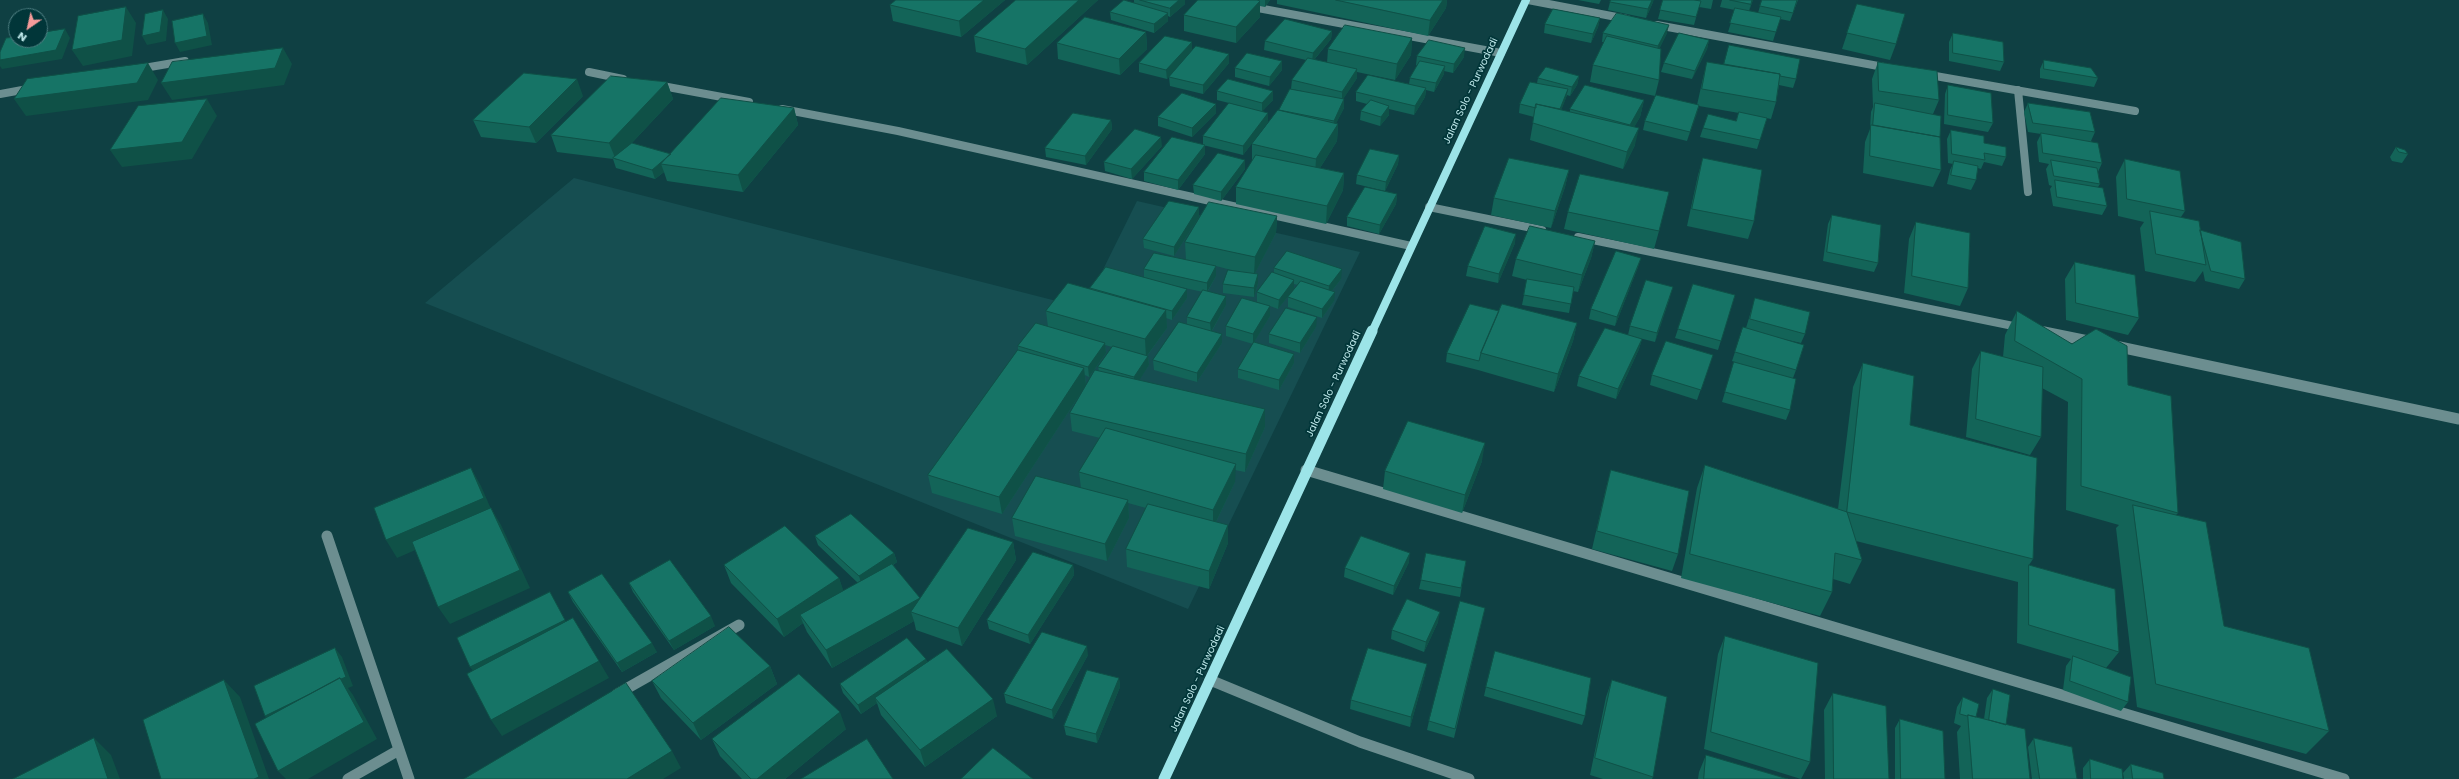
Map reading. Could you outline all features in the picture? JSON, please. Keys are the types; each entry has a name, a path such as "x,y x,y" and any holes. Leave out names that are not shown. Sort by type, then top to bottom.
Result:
{"main road":[{"name":"Jalan Solo - Purwodadi","path":"1164,779 1306,470 1527,0"}],"street":[{"path":"1527,0 1894,69"},
{"path":"1241,5 1501,54"},
{"path":"131,70 198,59"},
{"path":"589,72 633,80"},
{"path":"1917,73 2135,110"},
{"path":"648,83 761,105"},
{"path":"0,94 39,86"},
{"path":"2018,90 2028,192"},
{"path":"776,108 898,131 1411,246"},
{"path":"1429,207 1551,232"},
{"path":"1566,235 2160,355 2459,419"},
{"path":"1306,470 2344,779"},
{"path":"327,536 408,779"},
{"path":"607,700 739,625"},
{"path":"1210,680 1360,742 1469,779"},
{"path":"348,779 399,750"}],"shaded area":[{"path":"574,178 1084,308 1137,201 1360,252 1188,609 425,303"}],"building":[{"path":"896,0 984,0 959,21 890,5"},
{"path":"1016,0 1079,0 1025,49 974,36"},
{"path":"1124,0 1168,13 1154,24 1110,12"},
{"path":"1140,0 1179,0 1170,8"},
{"path":"1198,0 1260,1 1236,27 1184,15"},
{"path":"1336,0 1443,0 1430,20"},
{"path":"1611,0 1652,0 1648,9 1610,2"},
{"path":"1663,0 1701,1 1696,17 1660,10"},
{"path":"1730,0 1752,0 1751,4"},
{"path":"1762,0 1797,0 1793,13 1760,6"},
{"path":"1857,4 1905,14 1896,44 1847,33"},
{"path":"126,7 122,40 72,50 78,16"},
{"path":"1735,8 1781,17 1776,32 1730,23"},
{"path":"1553,9 1600,18 1593,34 1545,24"},
{"path":"163,10 160,32 142,36 145,14"},
{"path":"1617,13 1669,25 1658,46 1603,33"},
{"path":"203,14 207,36 175,43 172,21"},
{"path":"1085,17 1146,32 1119,59 1057,43"},
{"path":"1285,19 1332,31 1313,53 1265,41"},
{"path":"1345,25 1412,38 1397,64 1328,49"},
{"path":"65,29 56,50 0,60 0,52 6,38 8,38 8,48 48,48 48,32"},
{"path":"1679,33 1709,40 1695,71 1664,63"},
{"path":"1953,33 2003,42 2004,62 1953,53"},
{"path":"1165,36 1192,42 1166,70 1139,63"},
{"path":"1607,36 1661,49 1659,80 1593,65"},
{"path":"1429,40 1465,48 1454,64 1417,56"},
{"path":"1729,45 1800,59 1796,79 1780,76 1780,74 1724,64"},
{"path":"1196,46 1229,54 1203,85 1169,77"},
{"path":"283,48 275,68 161,83 172,62"},
{"path":"1247,53 1282,61 1270,77 1235,68"},
{"path":"1308,58 1357,69 1342,92 1292,80"},
{"path":"2044,60 2091,68 2098,78 2044,69"},
{"path":"1420,61 1445,66 1436,83 1410,78"},
{"path":"1707,62 1780,74 1776,102 1702,89"},
{"path":"1878,62 1937,71 1939,100 1879,91"},
{"path":"148,63 137,83 14,99 27,79"},
{"path":"1546,67 1579,76 1572,87 1538,78"},
{"path":"524,73 577,79 529,127 473,120"},
{"path":"1368,75 1426,88 1415,106 1356,92"},
{"path":"611,76 667,82 609,143 551,135"},
{"path":"1228,79 1273,91 1262,103 1217,91"},
{"path":"1530,82 1568,89 1560,109 1536,104 1536,108 1520,104"},
{"path":"1585,85 1644,100 1630,125 1570,109"},
{"path":"1948,85 1991,93 1993,123 1948,115"},
{"path":"1290,89 1344,99 1334,121 1279,110"},
{"path":"1182,93 1216,104 1192,128 1158,117"},
{"path":"1656,95 1699,105 1690,132 1645,121"},
{"path":"721,98 794,108 738,175 661,164"},
{"path":"207,99 182,142 110,150 138,106"},
{"path":"1371,100 1389,106 1381,117 1361,111"},
{"path":"1229,103 1268,113 1243,146 1203,136"},
{"path":"1875,103 1941,116 1940,137 1873,125"},
{"path":"2028,103 2090,112 2095,132 2033,123"},
{"path":"1536,104 1639,128 1627,152 1533,123"},
{"path":"1278,110 1338,124 1316,159 1252,144"},
{"path":"1739,112 1767,118 1760,140 1703,128 1708,114 1736,121"},
{"path":"1073,113 1111,120 1085,156 1045,148"},
{"path":"1871,125 1940,137 1941,170 1870,156"},
{"path":"1135,129 1161,137 1131,169 1104,162"},
{"path":"1951,130 1984,136 1984,143 2006,147 2006,157 1984,153 1985,160 1952,154"},
{"path":"2041,133 2098,143 2102,163 2043,153"},
{"path":"1172,137 1205,145 1178,180 1144,172"},
{"path":"632,143 671,154 652,170 613,158"},
{"path":"2396,147 2405,150 2408,154 2399,152"},
{"path":"1370,149 1399,155 1386,182 1357,175"},
{"path":"1218,153 1245,160 1221,192 1193,185"},
{"path":"1256,155 1344,173 1327,206 1236,187"},
{"path":"1509,158 1569,170 1555,211 1494,198"},
{"path":"1703,158 1762,170 1754,221 1692,209"},
{"path":"2125,159 2180,171 2185,211 2127,199"},
{"path":"2051,160 2097,168 2100,184 2054,176"},
{"path":"1954,161 1978,166 1976,180 1951,175"},
{"path":"1580,174 1669,192 1659,231 1568,212"},
{"path":"2055,180 2103,188 2107,206 2057,197"},
{"path":"1365,187 1397,194 1380,225 1347,217"},
{"path":"1169,201 1199,207 1174,247 1143,239"},
{"path":"1209,202 1277,216 1255,257 1185,242"},
{"path":"2150,211 2199,221 2206,265 2156,254"},
{"path":"1832,215 1881,225 1878,263 1827,252"},
{"path":"1916,222 1970,233 1968,288 1912,276"},
{"path":"1485,226 1516,234 1499,274 1468,266"},
{"path":"1530,226 1595,241 1582,275 1516,259"},
{"path":"2200,230 2241,242 2245,279 2211,271"},
{"path":"1287,251 1342,269 1329,286 1274,268"},
{"path":"1616,251 1641,258 1617,317 1591,309"},
{"path":"1154,253 1216,266 1207,283 1144,269"},
{"path":"2075,262 2135,275 2139,318 2076,303"},
{"path":"1106,267 1187,289 1172,311 1090,288"},
{"path":"1228,270 1258,274 1254,288 1223,284"},
{"path":"1272,272 1294,280 1279,300 1257,292"},
{"path":"1527,279 1574,287 1571,304 1524,295"},
{"path":"1646,280 1673,287 1657,333 1630,326"},
{"path":"1301,281 1335,292 1322,309 1288,297"},
{"path":"1068,283 1166,310 1145,339 1046,311"},
{"path":"1693,284 1735,295 1721,341 1678,329"},
{"path":"1203,290 1226,296 1210,323 1187,317"},
{"path":"1242,298 1270,306 1253,334 1226,326"},
{"path":"1755,298 1810,312 1805,334 1750,319"},
{"path":"1470,304 1499,311 1479,361 1447,353"},
{"path":"1502,304 1577,323 1558,374 1481,353"},
{"path":"1286,308 1317,317 1300,343 1269,334"},
{"path":"2017,311 2072,344 2096,329 2127,346 2128,385 2171,396 2178,513 2081,486 2082,379 2015,341"},
{"path":"1179,322 1222,334 1197,373 1153,360"},
{"path":"1036,323 1105,343 1088,367 1018,346"},
{"path":"1743,327 1804,345 1796,370 1735,352"},
{"path":"1605,328 1642,339 1618,389 1579,376"},
{"path":"1666,341 1713,355 1701,390 1652,375"},
{"path":"1254,342 1294,354 1279,380 1238,369"},
{"path":"1113,346 1148,356 1134,377 1098,367"},
{"path":"1018,350 1084,368 999,497 928,475"},
{"path":"1981,351 2043,367 2041,437 1976,419"},
{"path":"1734,362 1796,379 1790,410 1725,392"},
{"path":"1863,363 1914,376 1910,425 2037,458 2033,559 1847,512"},
{"path":"1095,370 1265,409 1246,454 1070,413"},
{"path":"1408,421 1485,443 1465,495 1385,471"},
{"path":"1106,428 1236,464 1213,510 1079,472"},
{"path":"1705,465 1847,512 1862,560 1835,553 1832,592 1690,554"},
{"path":"471,468 484,498 386,540 374,508"},
{"path":"1611,470 1689,491 1678,554 1597,531"},
{"path":"1036,476 1128,500 1105,544 1012,518"},
{"path":"1148,504 1228,525 1209,571 1126,549"},
{"path":"2133,505 2206,522 2224,626 2309,648 2329,731 2156,684"},
{"path":"491,508 520,570 438,607 412,542"},
{"path":"851,514 894,553 859,576 815,536"},
{"path":"785,526 839,578 777,619 724,565"},
{"path":"968,528 1013,542 958,628 911,612"},
{"path":"1361,536 1410,553 1394,586 1345,568"},
{"path":"1033,552 1073,565 1028,635 987,620"},
{"path":"1426,553 1466,561 1461,588 1421,580"},
{"path":"670,560 711,616 669,641 629,583"},
{"path":"892,564 920,598 826,650 800,615"},
{"path":"2029,565 2115,589 2119,652 2029,625"},
{"path":"602,574 652,643 617,663 568,592"},
{"path":"550,592 565,620 470,667 457,638"},
{"path":"1407,599 1440,612 1426,642 1392,630"},
{"path":"1460,601 1485,608 1455,729 1429,721"},
{"path":"573,618 599,661 491,720 467,674"},
{"path":"729,627 770,666 693,723 652,681"},
{"path":"1042,632 1087,646 1052,710 1004,694"},
{"path":"1725,636 1818,663 1810,762 1711,732"},
{"path":"907,638 926,659 858,705 840,684"},
{"path":"335,648 346,677 340,678 265,716 254,686"},
{"path":"1368,648 1427,664 1411,717 1351,700"},
{"path":"947,649 993,699 920,750 875,698"},
{"path":"1495,651 1591,678 1585,716 1486,687"},
{"path":"2073,656 2131,677 2128,702 2070,681"},
{"path":"1087,670 1119,678 1096,734 1064,726"},
{"path":"799,674 840,712 757,779 751,779 712,739"},
{"path":"340,678 364,722 278,771 255,724"},
{"path":"224,680 259,777 254,779 161,779 143,720"},
{"path":"1612,680 1667,697 1653,777 1595,758"},
{"path":"626,683 672,751 627,779 464,779"},
{"path":"1993,689 2010,695 2006,725 1989,720"},
{"path":"1833,693 1886,706 1889,779 1834,779"},
{"path":"1963,697 1979,704 1976,717 1960,714"},
{"path":"1968,715 2025,729 2030,779 1973,779"},
{"path":"1900,719 1943,731 1945,779 1901,779"},
{"path":"94,738 108,779 13,779"},
{"path":"2034,738 2072,747 2077,779 2040,779"},
{"path":"867,739 893,779 801,779"},
{"path":"993,748 1033,779 961,779"},
{"path":"1706,755 1788,779 1704,779"},
{"path":"2090,759 2122,769 2123,779 2091,779"},
{"path":"2131,764 2163,773 2164,779 2133,779"}]}
